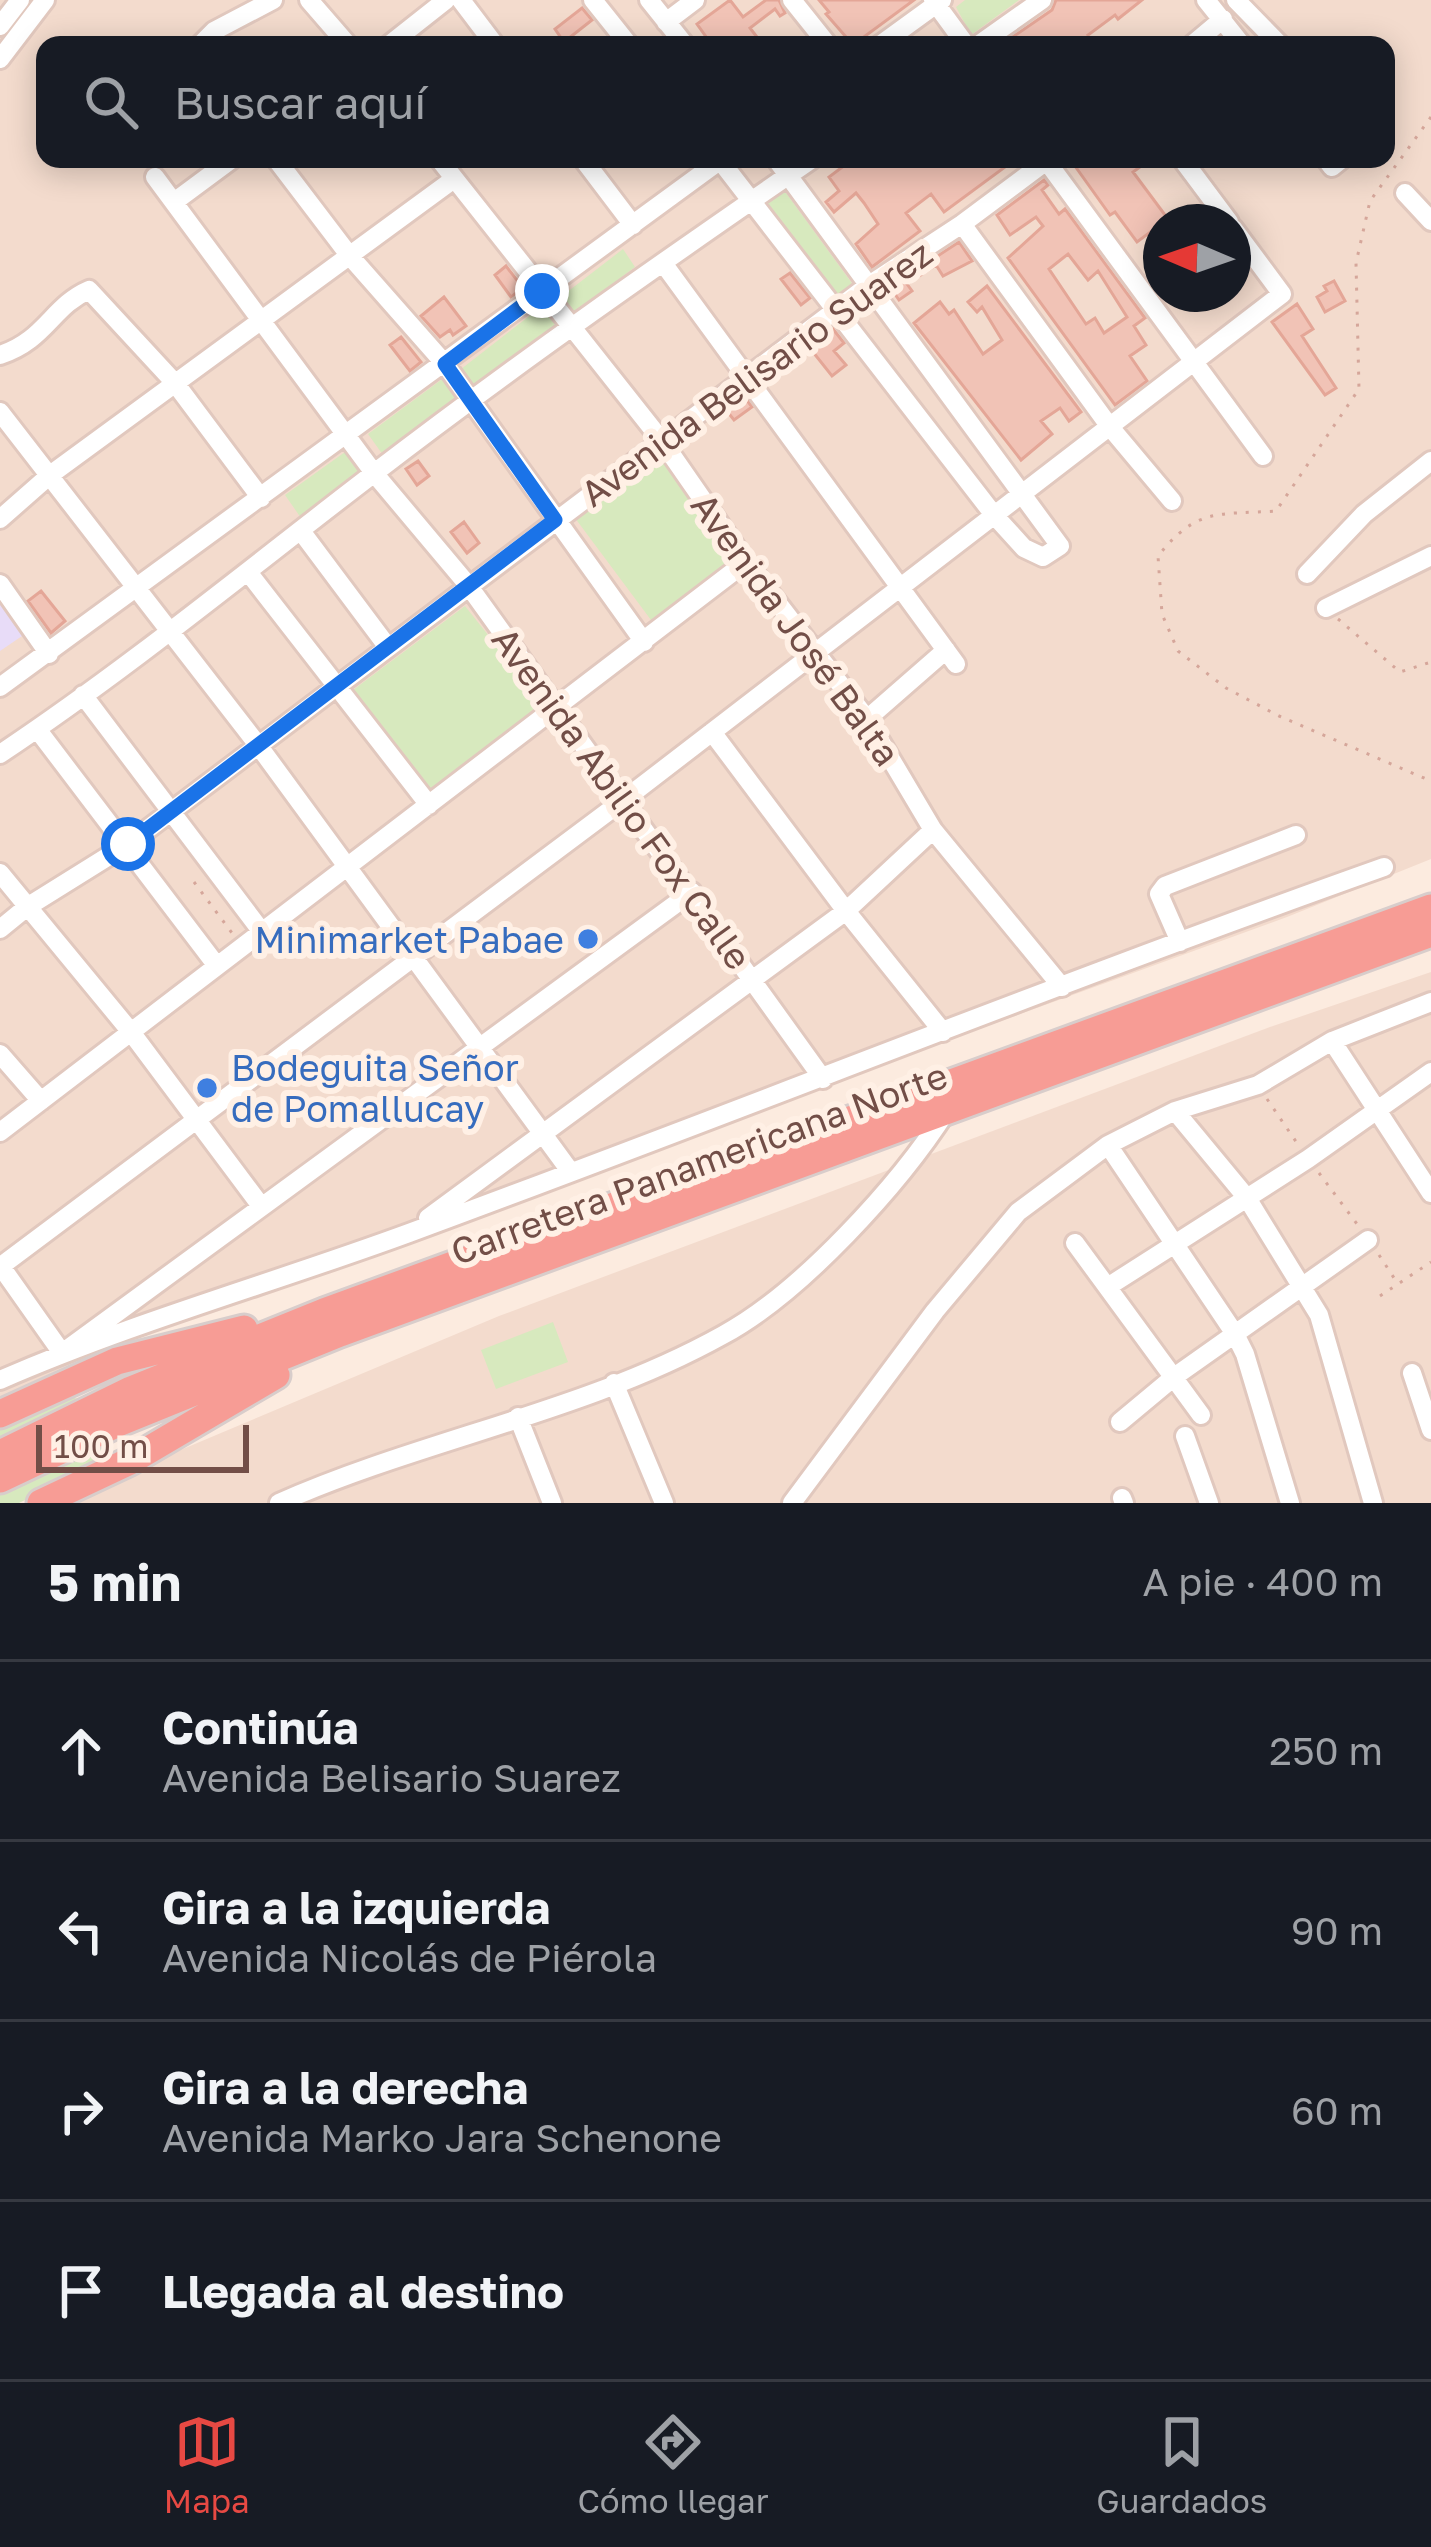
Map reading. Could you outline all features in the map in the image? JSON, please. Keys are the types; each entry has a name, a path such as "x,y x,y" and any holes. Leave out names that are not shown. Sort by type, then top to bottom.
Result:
{"highway":[{"name":"Carretera Panamericana Norte","path":"0,1454 113,1413 332,1322 1431,908"},
{"name":"Carretera Panamericana Norte","path":"332,1322 947,1110 1431,933"},
{"path":"0,1414 117,1361 332,1322"},
{"path":"41,1503 104,1473 320,1350 332,1322"},
{"path":"59,1387 85,1388 113,1413 117,1450 104,1473"},
{"name":"Carretera Panamericana Norte","path":"0,1479 113,1413"}],"street":[{"path":"0,26 20,0"},
{"path":"0,58 45,0"},
{"path":"209,36 272,0"},
{"path":"400,36 446,0"},
{"path":"460,0 488,36"},
{"path":"593,0 622,36"},
{"path":"649,0 678,36"},
{"path":"666,22 695,0"},
{"path":"792,0 821,36"},
{"path":"991,36 1042,0"},
{"path":"1206,0 1235,36"},
{"path":"1237,0 1271,36"},
{"path":"892,36 937,1 960,36"},
{"path":"311,2 340,36"},
{"path":"1203,36 1223,19"},
{"path":"174,202 220,168"},
{"path":"283,168 349,255 445,364 644,641"},
{"name":"Avenida José Balta","path":"446,168 662,441 746,562 867,719 933,830 1062,987"},
{"path":"590,168 633,225"},
{"path":"0,687 710,168"},
{"path":"727,168 994,514 1024,548 1043,556 1060,546 783,168"},
{"path":"0,754 170,632 374,473 751,200 781,168"},
{"name":"Avenida Belisario Suarez","path":"0,929 173,811 869,285 1036,168"},
{"path":"1053,168 1263,456"},
{"path":"1189,168 1215,204"},
{"name":"Avenida Abilio Fox Calle","path":"155,177 374,473 467,585 823,1079"},
{"path":"0,519 50,476 454,178"},
{"path":"1405,194 1431,220"},
{"path":"962,224 1110,427 1172,501"},
{"path":"62,1353 0,1265 625,799 1282,294 1251,252"},
{"path":"663,263 951,657 867,719"},
{"path":"0,372 6,353 36,338 70,298 88,290 175,383 261,498"},
{"path":"0,412 258,745 570,1171"},
{"path":"1307,574 1364,514 1431,461"},
{"path":"301,531 387,646"},
{"path":"1326,608 1431,556"},
{"path":"0,1132 746,562"},
{"path":"248,572 429,805"},
{"path":"0,584 49,654"},
{"path":"83,695 262,932"},
{"path":"38,729 217,966"},
{"path":"712,732 944,1032"},
{"path":"407,1233 846,911 933,830"},
{"path":"1180,942 1159,894 1165,886 1296,835"},
{"path":"0,1380 62,1353 407,1233 823,1079 1384,867"},
{"path":"0,873 131,1032 261,1206"},
{"path":"62,1353 692,892"},
{"path":"792,1503 935,1311 1008,1222 1108,1145 1175,1111 1258,1085 1332,1041 1431,1002"},
{"path":"1332,1041 1431,1193"},
{"path":"0,1054 41,1101"},
{"path":"1109,1286 1309,1159 1431,1072"},
{"path":"292,1500 614,1383 721,1337 754,1317 864,1213 926,1143 947,1110"},
{"path":"1175,1111 1247,1198 1319,1315 1373,1503"},
{"path":"1108,1145 1235,1334 1290,1503"},
{"path":"1120,1422 1174,1377 1368,1240"},
{"path":"1075,1243 1201,1415"},
{"path":"1412,1373 1431,1430"},
{"path":"614,1383 664,1503"},
{"path":"518,1417 551,1503"},
{"path":"1185,1436 1209,1503"}],"path":[{"path":"1395,167 1431,118"},
{"path":"1394,168 1370,201 1356,263 1359,389 1276,511 1202,516 1178,531 1158,556 1162,614 1178,651 1239,695 1431,781"},
{"path":"1326,608 1400,672 1431,662"},
{"path":"194,882 236,939"},
{"path":"1258,1085 1398,1284"},
{"path":"1380,1296 1431,1262"}],"shaded area":[{"path":"0,0 1431,0 1431,859 1287,917 116,1343 0,1397"},
{"path":"0,602 25,634 0,651"},
{"path":"1431,972 1431,1503 69,1503 133,1470 499,1316 1273,1026"}],"green space":[{"path":"965,0 1019,0 971,35 956,7"},
{"path":"781,186 854,286 833,300 761,201"},
{"path":"623,249 635,267 574,313 562,296"},
{"path":"541,307 556,326 469,392 456,373"},
{"path":"445,377 460,398 383,455 368,434"},
{"path":"352,447 369,471 301,518 285,495"},
{"path":"660,457 737,558 651,620 575,518"},
{"path":"465,606 544,705 431,793 353,690"},
{"path":"553,1322 568,1362 496,1389 481,1350"},
{"path":"65,1396 88,1401 0,1443 0,1429"},
{"path":"109,1444 101,1461 19,1503 0,1503 0,1494 11,1487"}],"building":[{"path":"730,0 743,17 766,0 779,0 785,13 780,16 775,9 750,28 756,36 706,36 697,24"},
{"path":"819,0 914,0 865,36 845,36 826,14"},
{"path":"1056,0 1142,0 1089,36 1014,36 1052,10"},
{"path":"582,8 592,20 572,36 560,36 555,29"},
{"path":"841,168 1004,168 944,212 931,194 906,213 920,231 872,267 856,244 878,224 856,193 834,212 826,202 839,191 829,177"},
{"path":"1076,168 1139,168 1133,172 1157,204 1143,204 1143,238 1137,242 1115,212 1110,215"},
{"path":"1044,180 1048,185 1042,190 1059,214 1065,209 1145,318 1134,326 1146,345 1130,356 1147,381 1115,405 1008,258 1043,226 1036,217 1010,235 997,215","holes":["1068,254 1088,280 1098,271 1127,317 1104,333 1095,318 1086,324 1049,269"]},
{"path":"959,242 972,261 943,276 936,265 907,284 912,291 899,300 890,287"},
{"path":"506,266 523,288 511,297 495,275"},
{"path":"790,273 810,298 801,305 781,279"},
{"path":"1334,281 1345,301 1325,312 1317,297"},
{"path":"987,286 1081,412 1069,421 1060,408 1041,421 1052,434 1021,460 914,323 940,302 949,314 954,310 983,354 1002,340 982,307 977,312 968,302"},
{"path":"444,297 466,326 440,337 421,316"},
{"path":"1297,304 1313,329 1302,336 1336,388 1325,395 1272,322"},
{"path":"833,329 844,343 834,351 846,365 832,376 809,347"},
{"path":"401,337 421,362 410,371 390,345"},
{"path":"744,396 752,407 734,420 726,410"},
{"path":"418,461 429,476 417,485 406,469"},
{"path":"464,522 479,543 467,553 451,532"},
{"path":"41,591 65,621 51,633 28,601"}],"place":[{"name":"Minimarket Pabae","path":"588,939"},
{"name":"Bodeguita Señor de Pomallucay","path":"207,1088"}],"route":[{"path":"128,844 555,520 445,364 542,291"}]}
